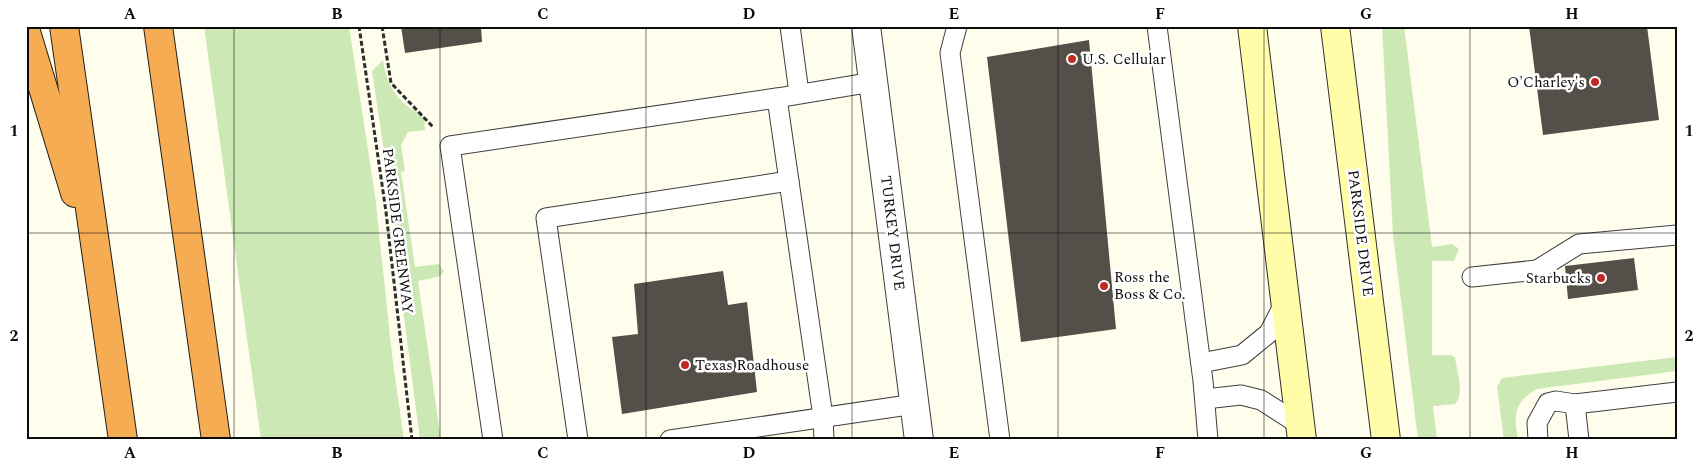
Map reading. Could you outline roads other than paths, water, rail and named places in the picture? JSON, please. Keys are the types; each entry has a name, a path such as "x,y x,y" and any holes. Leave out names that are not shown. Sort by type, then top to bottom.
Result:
{"highway":[{"path":"64,26 102,282 123,440"},
{"path":"158,26 216,440"},
{"path":"26,32 102,282"}],"street":[{"name":"TURKEY DRIVE","path":"866,26 919,440"},
{"path":"1252,26 1301,432"},
{"name":"PARKSIDE DRIVE","path":"1335,26 1386,440"}],"lane":[{"path":"790,26 799,93"},
{"path":"957,26 950,53 1000,440"},
{"path":"1157,26 1201,363 1208,440"},
{"path":"493,440 450,146 873,82"},
{"path":"777,98 823,417 824,440"},
{"path":"578,440 546,218 789,181"},
{"path":"1472,276 1537,270 1579,244 1677,235"},
{"path":"1201,363 1242,355 1270,334 1285,300"},
{"path":"1538,440 1537,423 1548,403 1556,401 1575,404 1677,392"},
{"path":"1205,399 1241,395 1261,400 1301,432"},
{"path":"670,440 915,404"},
{"path":"1575,404 1579,440"}],"place":[{"name":"U.S. Cellular","path":"1072,59"},
{"name":"O'Charley's","path":"1595,82"},
{"name":"Starbucks","path":"1601,278"},
{"name":"Ross the Boss & Co.","path":"1104,286"},
{"name":"Texas Roadhouse","path":"685,365"}]}
